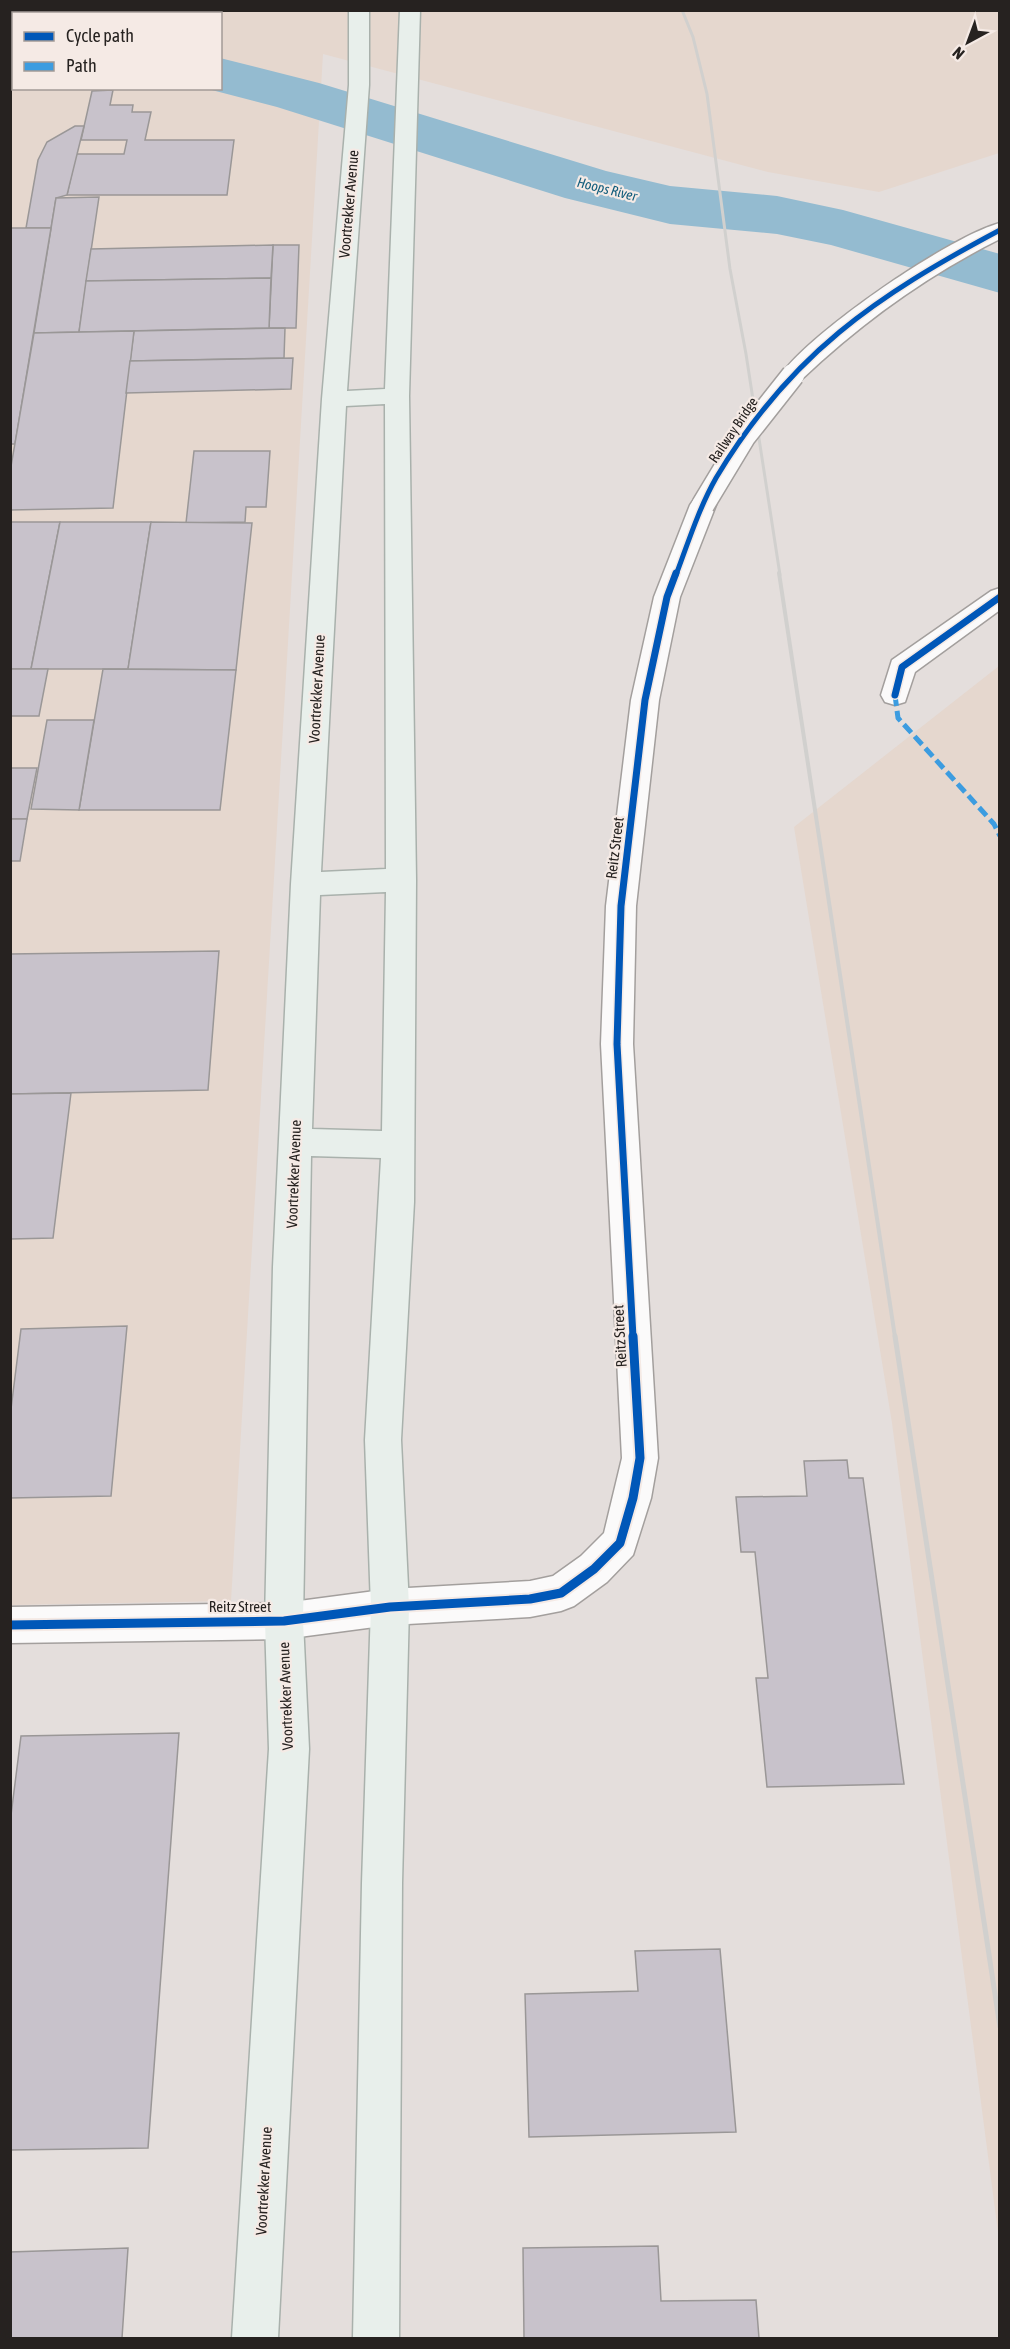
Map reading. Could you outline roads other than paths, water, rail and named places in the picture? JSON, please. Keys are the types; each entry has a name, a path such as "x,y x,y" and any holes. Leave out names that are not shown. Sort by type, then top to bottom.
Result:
{"main road":[{"name":"Voortrekker Avenue","path":"255,2338 289,1749 284,1621 295,1142 306,884 334,399 358,86 359,10"},
{"path":"376,2338 382,1883 390,1607 383,1440 397,1202 401,880 397,396 410,10"},
{"path":"334,399 397,396"},
{"path":"306,884 401,880"},
{"path":"295,1142 398,1144"}],"street":[{"name":"Railway Bridge","path":"703,505 742,437 764,406 821,346 864,311 925,270 999,230"},
{"name":"Reitz Street","path":"10,1625 284,1621 390,1607 530,1599 561,1593 594,1569 620,1543 630,1509 640,1458 617,1044 621,906 645,700 667,597 703,505"},
{"path":"895,695 902,667 999,597"}],"waterway":[{"name":"Hoops River","path":"222,76 298,95 587,185 670,205 777,215 843,229 1000,274"}],"railway":[{"path":"682,10 693,37 707,94 730,269 746,354 780,575"},
{"path":"779,573 895,1337"},
{"path":"895,1336 1000,2027"}]}
